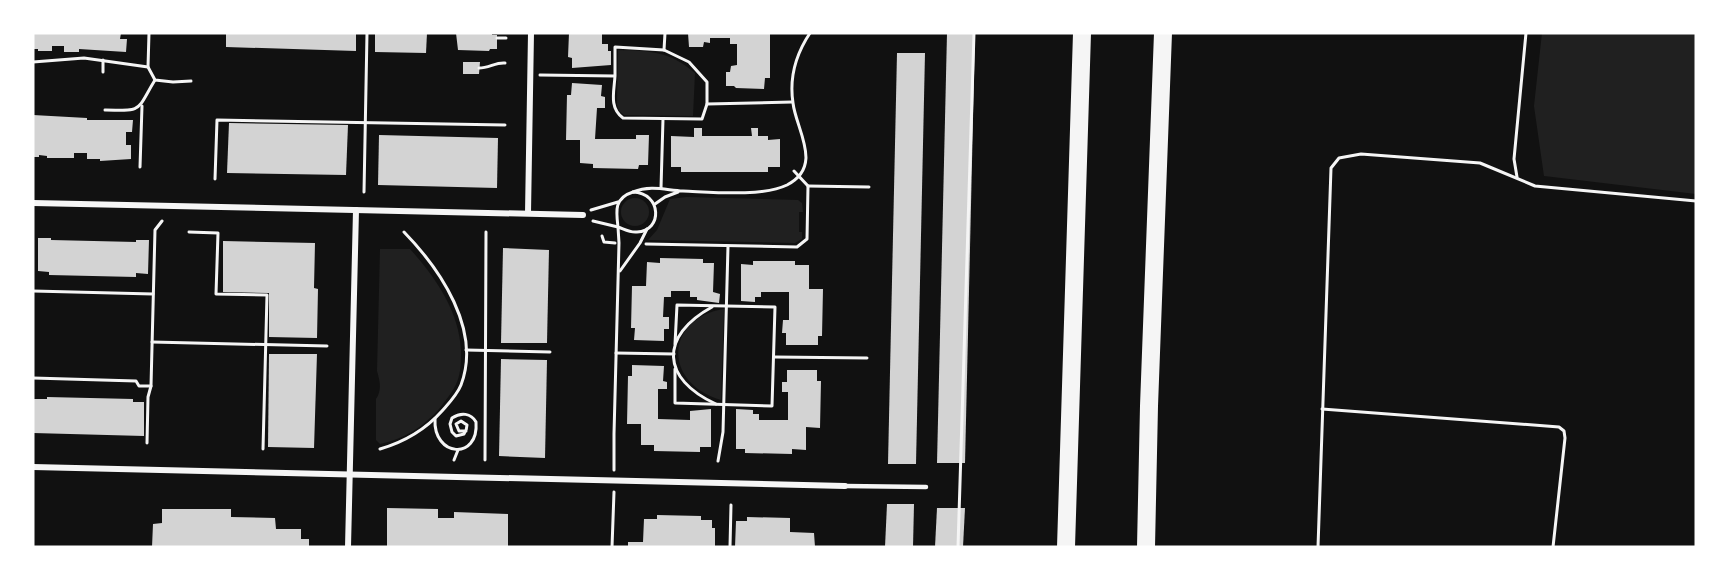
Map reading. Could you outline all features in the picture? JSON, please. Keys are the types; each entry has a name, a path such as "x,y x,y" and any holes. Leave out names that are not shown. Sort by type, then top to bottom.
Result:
{"highway":[{"path":"1066,547 1082,33"},
{"path":"1146,547 1163,33"}],"street":[{"path":"528,213 531,33"},
{"path":"33,203 583,215"},
{"path":"348,547 356,210"},
{"path":"33,467 845,486"}],"lane":[{"path":"845,486 926,487"}],"path":[{"path":"149,33 148,67 155,80"},
{"path":"364,192 367,33"},
{"path":"664,50 665,33"},
{"path":"612,547 619,272 618,227 615,214 618,202 622,197 643,188 679,191 766,192 777,190 799,176 807,154 792,102 792,75 797,57 810,33"},
{"path":"958,547 974,33"},
{"path":"1517,178 1514,159 1526,33"},
{"path":"497,38 506,38"},
{"path":"615,47 664,50 689,62 707,82 707,104 702,119 623,118 616,112 614,106 615,76 615,47"},
{"path":"33,62 74,58 148,67"},
{"path":"103,60 103,72"},
{"path":"479,68 505,63"},
{"path":"530,74 615,76"},
{"path":"155,80 191,81"},
{"path":"140,167 142,104 155,80"},
{"path":"707,104 792,102"},
{"path":"105,110 132,110 142,104"},
{"path":"661,188 663,119"},
{"path":"215,179 217,120 505,125"},
{"path":"1318,547 1331,168 1339,158 1361,154 1480,163 1535,186 1696,201"},
{"path":"646,244 797,247 807,239 808,186 794,171"},
{"path":"808,186 868,187"},
{"path":"654,205 665,196 679,191"},
{"path":"619,272 654,221 654,205 646,195 633,192"},
{"path":"618,202 595,208 583,215 595,223 635,232 646,230"},
{"path":"147,443 148,397 152,386 155,230 162,220"},
{"path":"189,232 218,233 216,294 267,295 263,449"},
{"path":"380,449 408,439 435,419 454,398 465,371 466,350 459,313 422,250 404,232"},
{"path":"485,460 486,232"},
{"path":"602,236 604,242 615,243"},
{"path":"718,461 723,432 728,246"},
{"path":"33,291 153,294"},
{"path":"677,306 726,306 775,307 772,406 675,403 674,354 677,306"},
{"path":"675,344 689,322 712,307"},
{"path":"152,342 327,346"},
{"path":"466,350 550,352"},
{"path":"616,353 674,354"},
{"path":"775,357 867,358"},
{"path":"675,369 695,393 718,405"},
{"path":"33,378 136,381 139,386 152,386"},
{"path":"1322,409 1559,427 1564,431 1565,438 1553,547"},
{"path":"435,419 434,430 438,439 446,447 458,450 467,448 473,442 477,429 476,422 466,414 452,418 450,424 452,432 459,436 466,431"},
{"path":"454,460 458,450"},
{"path":"730,547 731,505"}],"shaded area":[{"path":"1542,33 1696,33 1696,194 1544,176 1534,106"},
{"path":"618,50 668,56 695,73 693,116 624,115 619,111 617,105"},
{"path":"687,197 798,200 802,203 803,212 799,212 799,232 802,232 802,239 795,243 648,240 657,230 670,199"},
{"path":"635,198 645,202 649,212 645,222 635,226 625,222 621,212 625,202"},
{"path":"380,249 410,249 420,260 437,283 451,309 461,350 457,382 439,409 412,431 380,444 376,440 376,399 380,385 377,371"},
{"path":"724,309 721,400 702,392 688,380 680,366 678,352 682,337 690,325 705,315"}],"building":[{"path":"33,33 121,33 120,39 127,39 126,52 79,49 79,52 64,52 64,46 52,46 52,51 38,51 38,49 33,49"},
{"path":"226,33 356,33 356,51 226,47"},
{"path":"375,33 427,33 426,53 375,52"},
{"path":"456,33 492,33 492,35 497,35 497,49 458,50"},
{"path":"569,33 602,33 602,44 608,44 608,51 611,51 611,65 572,68 572,58 568,57"},
{"path":"688,33 770,34 770,78 765,78 764,89 726,86 726,72 730,72 731,66 737,65 737,44 730,44 730,38 710,38 710,43 704,42 703,47 689,47"},
{"path":"947,33 975,33 965,463 937,463"},
{"path":"897,53 925,53 916,464 888,464"},
{"path":"463,62 480,62 479,74 463,74"},
{"path":"572,83 602,85 601,96 605,97 605,108 597,108 595,139 636,139 636,135 649,135 648,165 639,165 638,169 593,168 593,164 580,163 580,140 566,140 567,95 571,95"},
{"path":"33,115 87,118 87,120 133,120 132,132 126,132 126,145 131,145 131,159 100,161 100,159 87,159 87,153 74,153 74,158 47,158 47,156 39,155 39,157 33,157"},
{"path":"229,123 348,125 346,175 227,173"},
{"path":"694,128 702,128 702,136 752,136 751,128 758,128 758,136 768,136 768,140 780,139 780,167 768,167 768,172 681,172 681,167 671,167 671,136 694,137"},
{"path":"379,135 498,138 497,188 378,185"},
{"path":"38,238 136,242 136,240 149,240 148,274 136,273 136,277 49,275 49,272 38,271"},
{"path":"223,241 315,243 314,288 318,289 317,338 269,337 269,293 223,292"},
{"path":"503,248 549,250 547,343 501,343"},
{"path":"660,258 703,259 703,263 714,263 713,292 720,294 719,303 697,300 697,297 690,297 690,291 671,291 671,297 664,297 663,317 669,317 669,329 664,329 664,341 634,340 635,328 631,328 632,286 646,286 647,262 660,263"},
{"path":"753,261 795,261 795,265 809,265 809,289 823,289 822,336 818,336 818,345 786,345 786,333 782,333 783,320 789,320 789,292 761,292 761,297 755,297 755,302 741,301 741,264 753,265"},
{"path":"269,354 317,354 314,448 268,447"},
{"path":"501,359 547,360 545,458 499,456"},
{"path":"632,365 664,366 663,381 667,382 667,389 658,389 658,419 690,420 690,411 711,409 711,447 700,447 700,452 654,451 654,445 641,445 641,424 627,424 628,376 632,376"},
{"path":"787,370 817,370 817,381 821,381 820,428 806,427 806,450 792,449 792,454 745,453 745,449 736,449 736,409 753,410 753,414 759,414 759,420 788,420 788,392 782,392 782,382 787,382"},
{"path":"47,397 133,399 133,402 144,402 144,436 33,433 34,399 47,399"},
{"path":"887,504 914,504 913,547 885,547"},
{"path":"387,508 438,509 438,518 454,518 454,512 508,514 508,547 387,547"},
{"path":"937,508 965,508 963,547 935,547"},
{"path":"162,509 231,509 231,517 275,518 276,529 301,529 301,539 309,539 309,547 152,547 153,524 162,523"},
{"path":"657,515 701,516 701,520 712,520 712,528 715,528 715,547 628,547 628,542 643,542 644,519 657,519"},
{"path":"747,517 790,518 790,532 814,533 815,547 735,547 736,521 747,521"}]}
